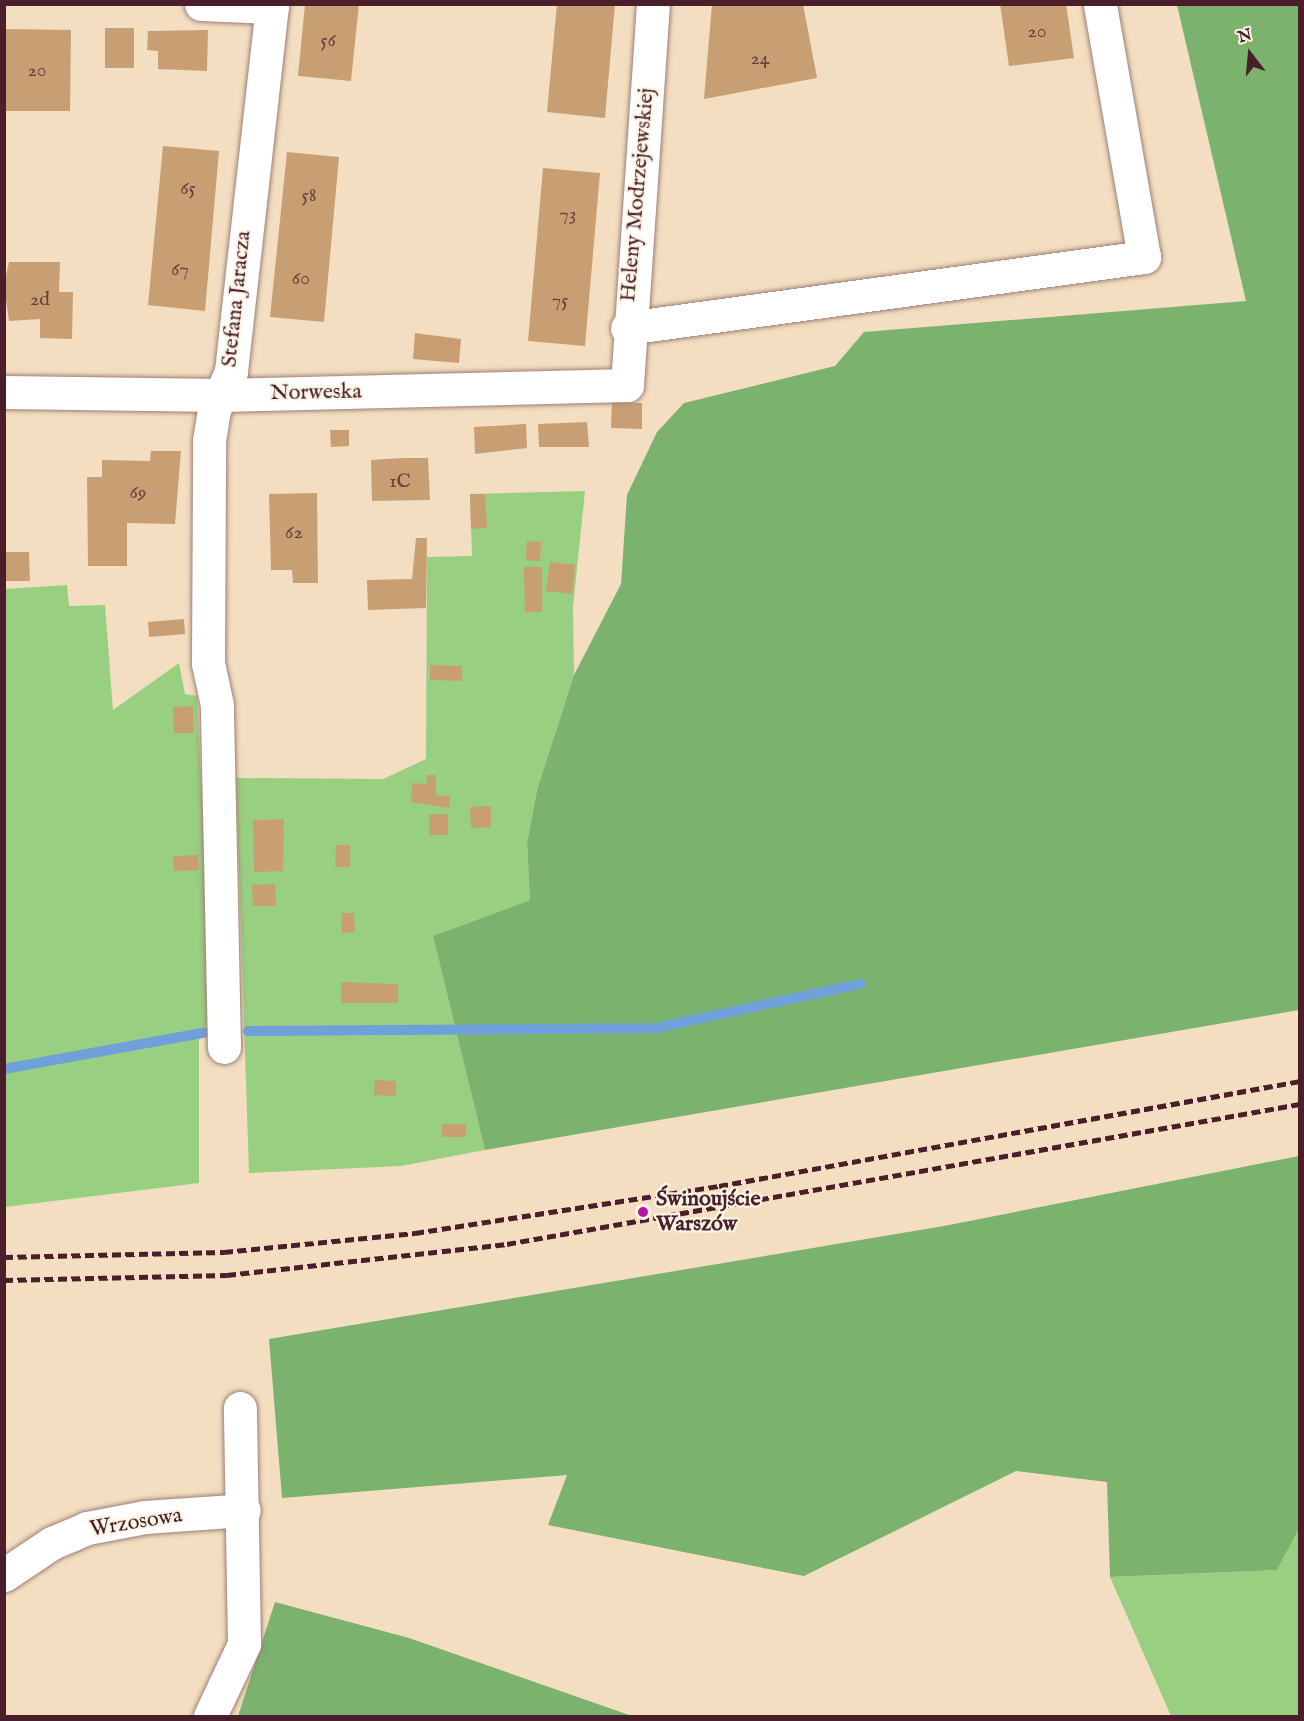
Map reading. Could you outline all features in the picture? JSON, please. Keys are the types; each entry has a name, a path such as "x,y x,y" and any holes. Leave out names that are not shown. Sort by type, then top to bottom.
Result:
{"street":[{"path":"201,4 272,6"},
{"name":"Heleny Modrzejewskiej","path":"627,385 627,328 653,4"},
{"path":"627,328 1144,257 1100,4"},
{"name":"Stefana Jaracza","path":"224,1047 217,705 208,663 209,441 221,395 231,370 272,6"},
{"name":"Norweska","path":"4,392 221,395 627,385"},
{"path":"210,1716 244,1644 244,1510 240,1408"},
{"name":"Wrzosowa","path":"4,1575 52,1543 87,1528 145,1517 244,1510"}],"green space":[{"path":"1177,5 1299,5 1299,1010 485,1150 433,936 530,900 527,843 537,790 574,675 621,584 627,495 657,432 684,403 835,366 864,332 1246,301"},
{"path":"585,491 573,607 574,675 537,790 527,843 530,900 433,936 485,1150 401,1166 249,1173 236,778 383,779 426,759 427,557 472,556 470,494"},
{"path":"67,585 69,606 105,605 113,710 179,663 185,694 197,696 212,1011 199,1040 199,1183 5,1207 5,589"},
{"path":"1299,1156 1299,1529 1277,1570 1110,1577 1107,1482 1016,1471 804,1576 548,1525 567,1475 282,1498 269,1339 944,1226"},
{"path":"1299,1529 1299,1716 1171,1716 1110,1577 1277,1570"},
{"path":"275,1602 409,1638 632,1716 238,1716"}],"building":[{"path":"305,4 359,4 351,81 298,76"},
{"path":"557,4 615,4 605,118 547,112"},
{"path":"712,4 803,4 817,78 704,99"},
{"path":"1000,4 1066,4 1074,58 1009,66"},
{"path":"105,28 134,28 134,68 105,68"},
{"path":"5,29 71,30 70,111 5,111"},
{"path":"208,30 207,71 158,69 158,51 147,50 148,31"},
{"path":"163,146 219,151 205,311 148,305"},
{"path":"287,152 339,157 324,322 270,317"},
{"path":"543,168 600,173 585,346 528,341"},
{"path":"9,262 60,262 59,292 73,292 72,339 40,338 40,319 9,321 4,286"},
{"path":"415,333 461,339 459,363 413,359"},
{"path":"612,403 642,403 642,429 611,428"},
{"path":"587,422 589,447 539,447 538,424"},
{"path":"526,424 527,448 475,454 474,427"},
{"path":"330,430 349,430 349,446 331,447"},
{"path":"151,451 181,451 175,524 127,523 127,566 88,566 87,477 102,477 102,460 150,461"},
{"path":"428,458 430,500 372,501 371,460"},
{"path":"317,493 318,583 293,583 292,570 271,570 269,494"},
{"path":"470,494 485,494 487,528 471,529"},
{"path":"416,538 427,538 426,608 368,610 367,580 412,579"},
{"path":"527,541 541,542 540,561 526,560"},
{"path":"4,552 29,552 30,581 4,581"},
{"path":"550,562 575,565 572,594 546,591"},
{"path":"524,567 542,567 542,612 525,612"},
{"path":"184,619 185,634 149,637 148,622"},
{"path":"430,665 462,666 462,681 430,680"},
{"path":"193,706 194,733 174,733 173,707"},
{"path":"427,775 436,775 436,795 450,796 449,808 411,802 412,783 427,784"},
{"path":"491,806 491,827 471,828 470,807"},
{"path":"429,814 448,814 448,835 429,835"},
{"path":"284,819 283,871 254,872 253,820"},
{"path":"336,845 350,845 350,867 335,867"},
{"path":"198,855 199,870 174,871 173,856"},
{"path":"275,884 276,906 253,906 252,885"},
{"path":"341,913 354,913 355,932 342,933"},
{"path":"341,982 398,984 398,1003 341,1003"},
{"path":"375,1080 396,1081 396,1096 374,1095"},
{"path":"442,1124 466,1124 466,1137 442,1137"}],"waterway":[{"path":"248,1031 656,1028 860,984"},
{"path":"4,1069 208,1032"}],"railway":[{"path":"4,1257 224,1252 415,1233 719,1186 1300,1081"},
{"path":"4,1280 227,1275 507,1244 1300,1104"}],"place":[{"name":"Świnoujście Warszów","path":"643,1212"}]}
